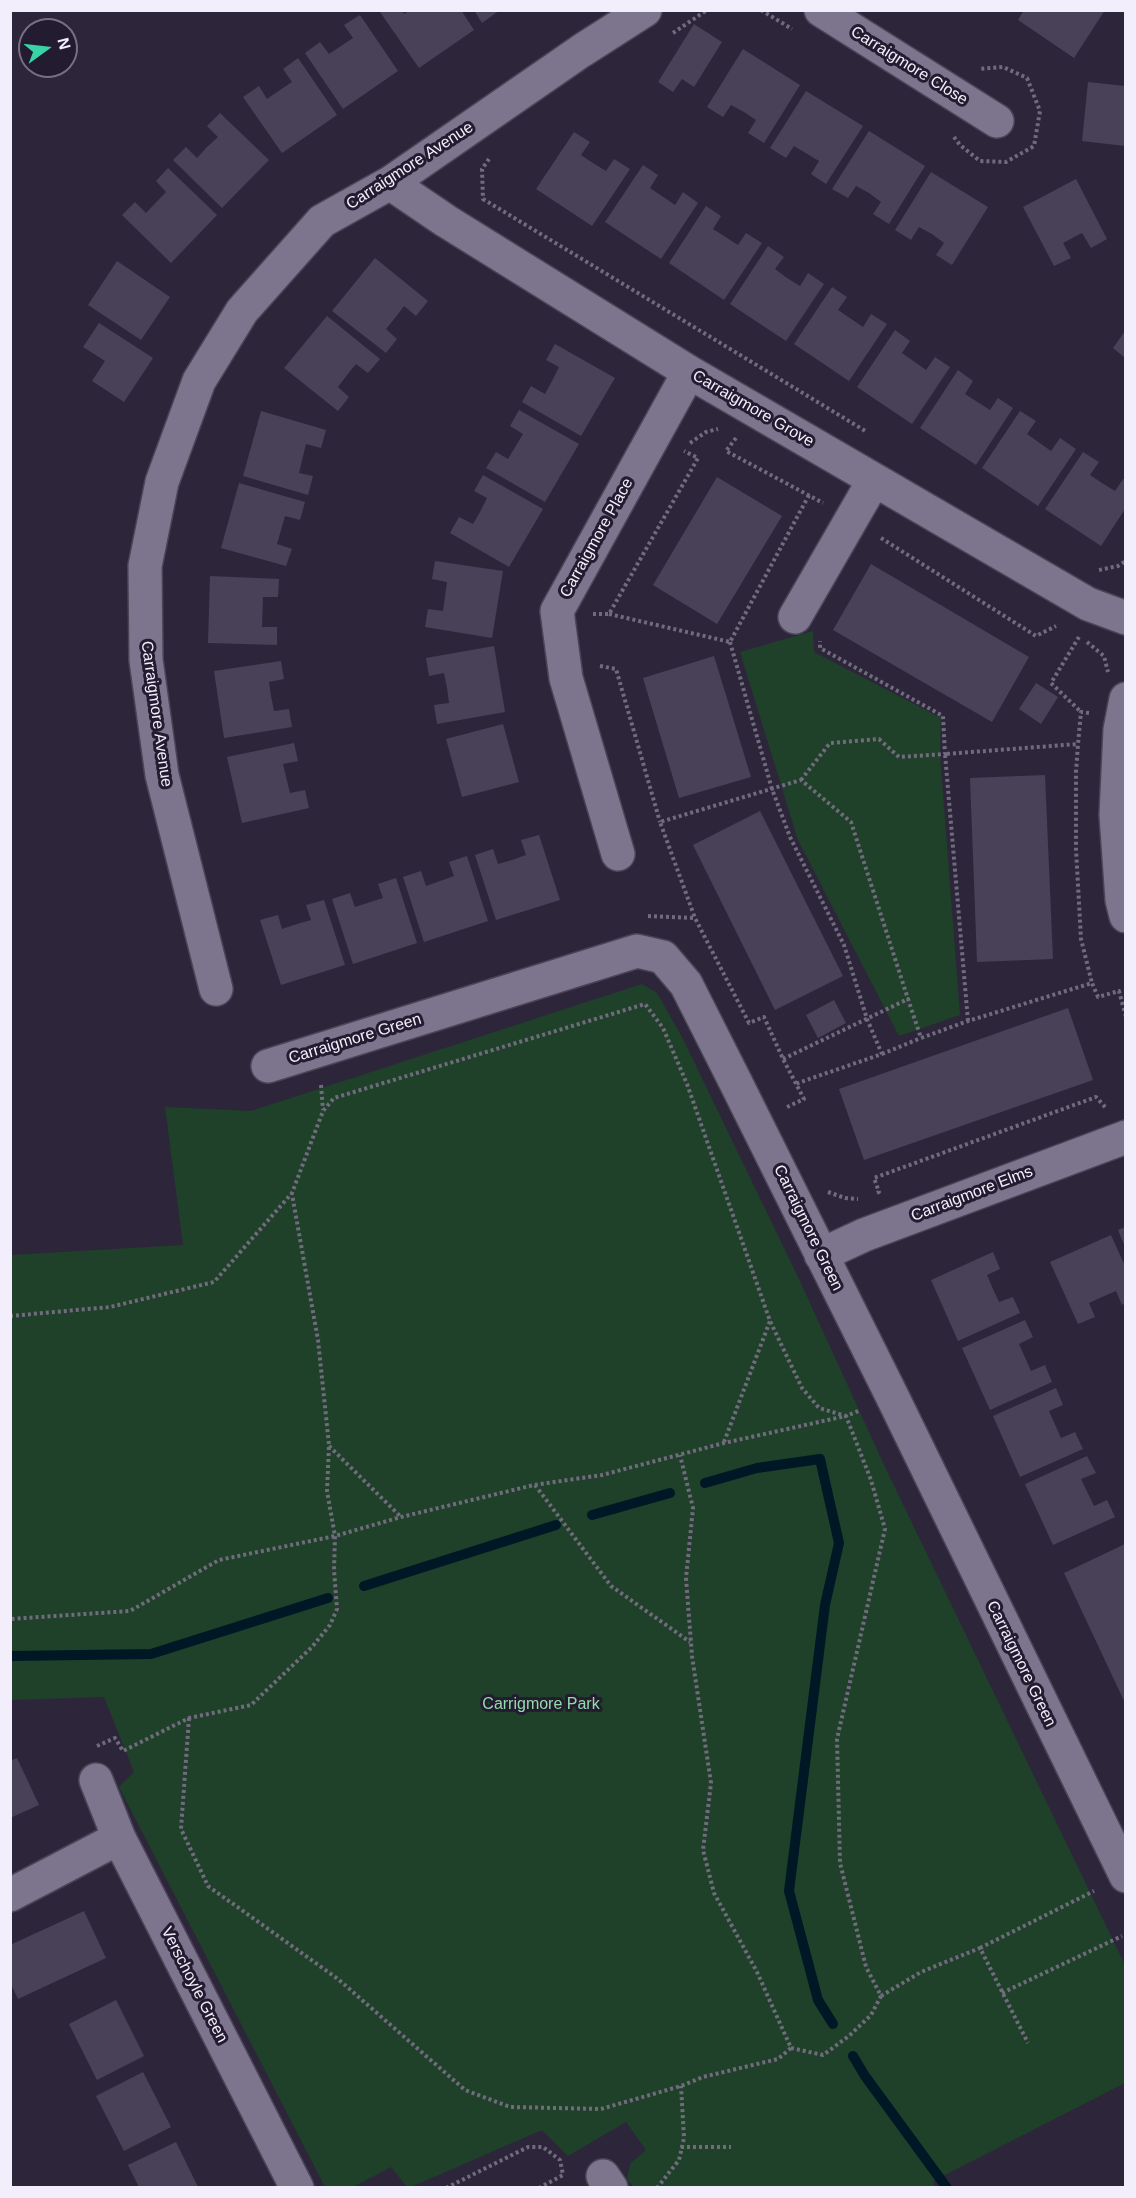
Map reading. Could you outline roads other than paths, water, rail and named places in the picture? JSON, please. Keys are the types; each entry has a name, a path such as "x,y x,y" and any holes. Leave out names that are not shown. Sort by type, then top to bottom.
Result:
{"street":[{"name":"Carraigmore Avenue","path":"216,989 162,775 146,660 145,566 162,482 199,381 242,311 322,221 390,183 581,51 645,10"},
{"name":"Carraigmore Close","path":"820,10 997,121"},
{"name":"Carraigmore Grove","path":"390,183 446,221 689,372 1088,604 1125,618"},
{"name":"Carraigmore Place","path":"618,854 566,678 557,610 689,372"},
{"path":"807,626 874,480"},
{"path":"1116,691 1120,730 1116,815 1125,916"},
{"name":"Carraigmore Green","path":"268,1066 637,951 663,957 686,984 821,1255 1112,1882"},
{"name":"Carraigmore Elms","path":"821,1255 864,1235 1125,1137"},
{"name":"Verschoyle Green","path":"95,1764 119,1838 297,2187"},
{"path":"10,1895 119,1838"}],"waterway":[{"path":"705,1483 757,1468 820,1459 839,1543 825,1605 789,1891 818,2000 833,2024"},
{"path":"592,1515 670,1493"},
{"path":"364,1586 556,1525"},
{"path":"10,1656 151,1654 328,1598"},
{"path":"853,2056 865,2076 947,2188"}],"park label":[{"name":"Carrigmore Park","path":"541,1705"}]}
